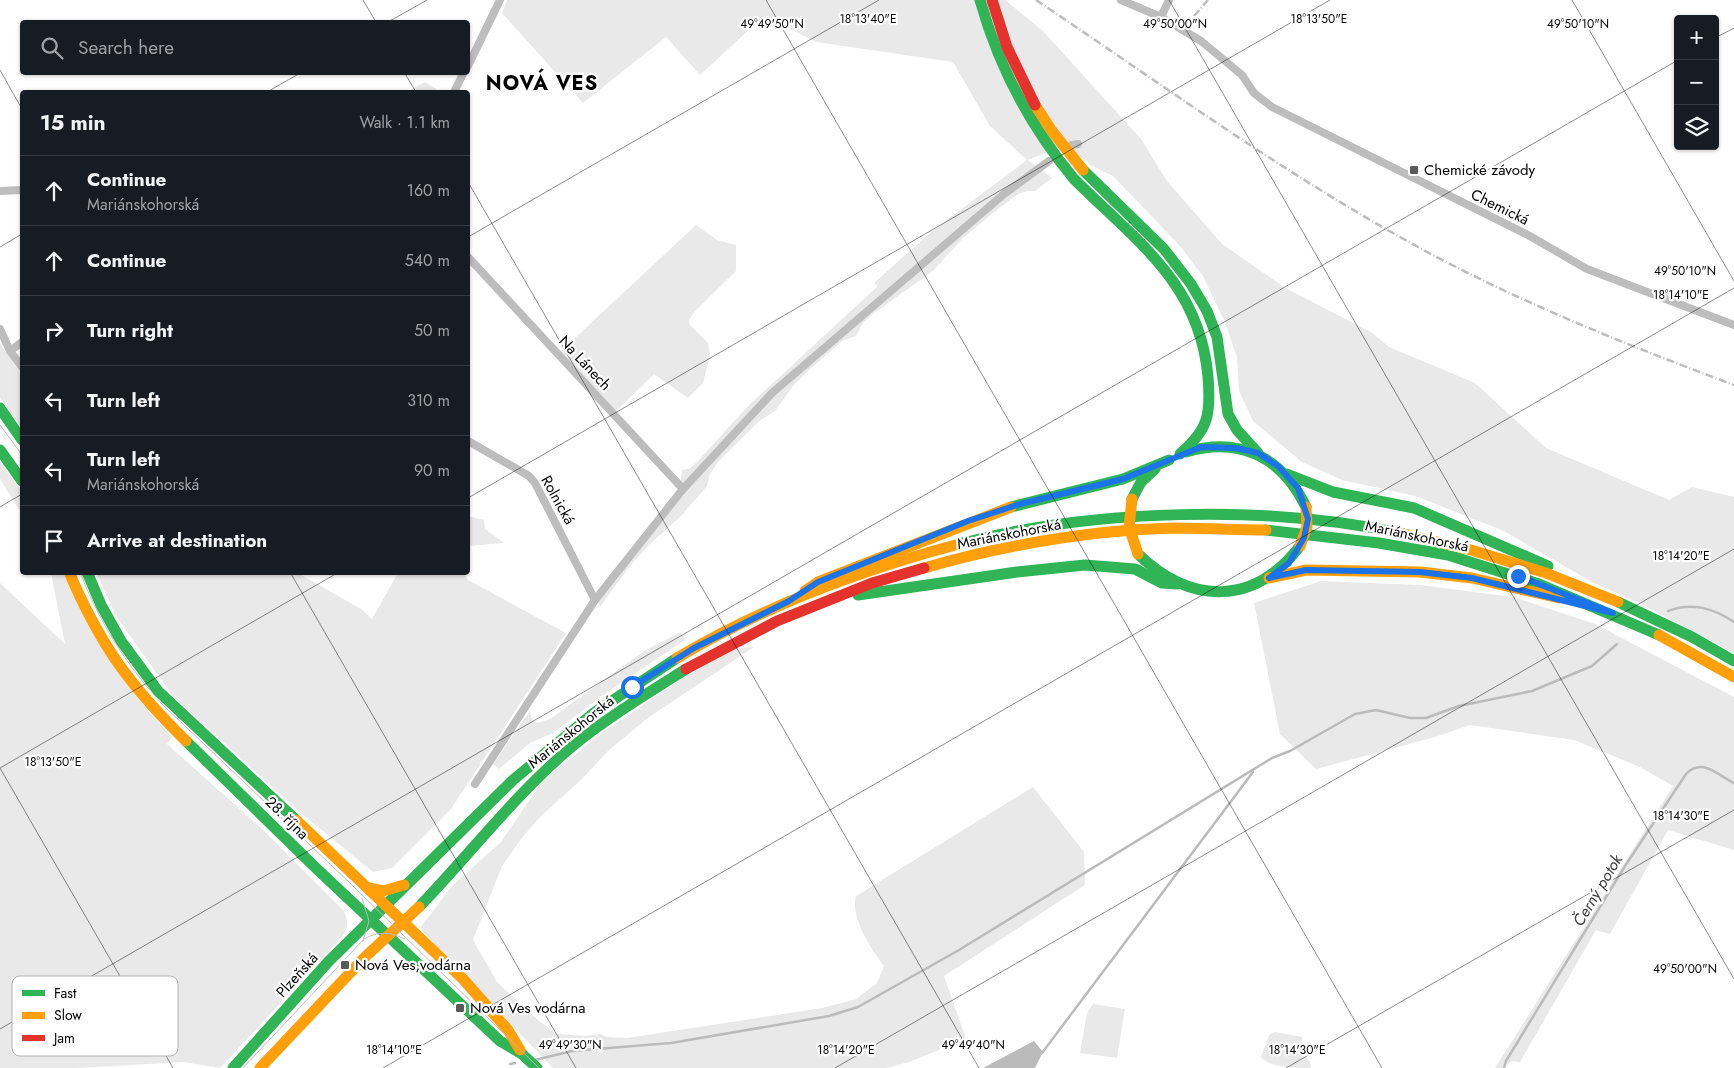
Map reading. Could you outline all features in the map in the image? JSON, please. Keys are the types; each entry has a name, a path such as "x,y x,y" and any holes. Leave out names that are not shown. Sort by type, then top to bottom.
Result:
{"main road":[{"path":"980,0 987,28 1007,81 1036,132 1074,179 1164,269 1176,284 1196,320 1205,350 1210,413 1204,432 1180,454"},
{"path":"992,0 1008,53 1029,97 1048,128 1083,170 1157,242 1178,265 1196,290 1210,318 1220,350 1227,412 1235,428 1258,453 1287,474 1333,492 1414,508 1557,570 1592,590"},
{"path":"0,408 20,437"},
{"path":"789,601 818,582 968,521 1006,508 1123,479 1180,454 1210,446 1236,448 1258,453"},
{"path":"0,450 20,478"},
{"path":"1169,460 1148,475 1132,499 1128,524 1131,539 1138,554 1151,569 1177,584 1194,590 1217,592 1252,586 1269,578 1289,563 1300,546 1307,528 1306,507 1298,488 1287,474"},
{"name":"Mariánskohorská","path":"387,906 518,773 594,713 694,648 789,601 905,559 1001,534 1108,519 1188,515 1318,522 1435,540 1523,564 1592,590 1660,621 1734,661"},
{"name":"Mariánskohorská","path":"388,935 403,922 512,803 573,746 677,673 794,612 908,571 1005,547 1109,531 1189,527 1316,533 1428,551 1518,576 1613,613 1718,666 1734,677"},
{"path":"794,612 808,612 870,592 1085,565 1135,569 1162,583 1177,584"},
{"path":"1269,578 1306,570 1420,572 1472,578 1613,613"},
{"name":"28. října","path":"70,575 97,632 118,667 142,697 372,921 500,1041 522,1054 536,1067"},
{"name":"28. října","path":"88,575 116,633 158,691 214,746 368,887 463,979 502,1022 522,1054"},
{"path":"368,887 383,891 409,883"},
{"name":"Plzeňská","path":"233,1068 344,946 387,906"},
{"path":"260,1068 388,935"}],"street":[{"path":"470,62 500,0"},
{"name":"Chemická","path":"1121,0 1160,17 1201,42 1242,75 1254,93 1272,107 1528,235 1587,269 1734,325"},
{"path":"1160,17 1169,0"},
{"path":"455,90 462,75"},
{"path":"475,784 594,600 682,489 772,394 1004,194 1049,161"},
{"path":"0,191 20,190"},
{"name":"Na Lánech","path":"470,259 682,489"},
{"path":"0,329 10,351 20,364"},
{"path":"10,351 20,344"},
{"name":"Rolnická","path":"470,442 529,476 535,482 594,600"}],"shaded area":[{"path":"507,0 1005,0 1043,31 1141,139 1167,181 1222,244 1287,289 1371,332 1389,347 1475,383 1546,448 1669,500 1692,487 1734,497 1734,653 1639,603 1592,582 1502,530 1415,496 1342,480 1302,462 1253,421 1239,391 1237,358 1225,322 1203,276 1179,245 1113,176 1090,165 1084,159 1057,148 1028,160 1052,178 1035,191 1018,194 999,208 963,238 933,271 874,313 863,323 856,336 842,341 793,386 775,411 759,421 718,462 710,474 707,486 681,516 651,543 629,567 600,607 598,596 679,493 682,470 689,469 697,462 749,405 878,286 874,283 931,232 1027,160 990,126 953,62 816,42 764,16 700,75 666,37 583,103 502,13"},
{"path":"425,82 438,90 410,90"},
{"path":"696,225 717,240 736,245 736,271 695,311 689,320 690,325 708,343 710,355 703,383 688,398 654,374 615,412 560,352"},
{"path":"0,344 20,372 20,426 0,397"},
{"path":"0,462 20,489 20,511 0,479"},
{"path":"470,516 484,520 485,529 504,543 470,546"},
{"path":"51,575 64,575 85,619 110,660 138,698 172,737 167,744 260,827 346,915 347,926 340,939 220,1068 183,1062 76,1068 0,1068 0,583 65,644"},
{"path":"97,575 302,575 361,609 372,619 397,575 465,575 468,580 566,633 451,809 392,868 373,872 296,809 173,696 116,616"},
{"path":"1321,581 1420,585 1513,597 1595,624 1734,697 1734,850 1668,830 1610,934 1596,930 1520,1062 1513,1061 1502,1068 1495,1068 1673,786 1640,767 1574,740 1470,725 1435,737 1316,769 1280,734 1254,603"},
{"path":"681,632 685,640 607,692 553,733 530,743 499,769 493,764 530,711 532,719 537,723 550,719 644,651"},
{"path":"754,647 649,717 608,751 582,779 541,816 521,839 502,866 473,940 497,982 539,1021 557,1034 586,1036 600,1034 607,1037 627,1038 822,1008 856,999 877,983 884,966 873,951 859,923 855,904 856,896 1033,787 1084,852 1085,885 944,976 966,1039 909,1062 887,1068 553,1068 424,933 421,927 452,886 501,842 543,780 603,732 683,678 737,648"},
{"path":"1093,1004 1125,1009 1117,1058 1080,1053 1087,1013"},
{"path":"1275,1032 1302,1037 1302,1054 1310,1062 1311,1068 1277,1065 1265,1061 1261,1057 1269,1035"},
{"path":"1034,1041 1043,1052 1035,1068 983,1068"}],"waterway":[{"path":"1668,611 1685,607 1702,608 1718,613 1734,622"},
{"path":"535,1060 572,1051 671,1043 829,1016 858,1007 959,950 1272,758 1290,751 1355,714 1376,710 1410,718 1426,718 1459,706 1532,691 1592,666 1617,644"},
{"name":"Černý potok","path":"1504,1068 1506,1061 1625,866 1686,774 1692,769 1704,767 1734,783"},
{"path":"1042,1053 1253,772"},
{"path":"510,1064 515,1063"}],"tram line":[{"path":"0,425 20,452"},
{"path":"81,575 115,643 163,705 352,885 539,1068"},
{"path":"362,898 369,921 363,941"},
{"path":"243,1068 364,939 384,933 405,939"}],"railway":[{"path":"1036,0 1212,120 1302,178 1434,256 1560,316 1734,385"},
{"path":"1194,16 1208,0"}],"traffic: fast":[{"path":"980,0 996,49 1017,95 1043,138 1074,179"},
{"path":"1083,170 1164,249 1191,284 1207,311 1217,337 1228,414 1237,430 1258,453"},
{"path":"1074,179 1142,244 1178,289 1192,315 1202,344 1208,377 1209,401 1206,420 1202,428 1197,437 1180,454"},
{"path":"0,408 20,437"},
{"path":"1186,452 1224,447 1241,449 1257,455 1272,463 1285,475 1306,507"},
{"path":"0,450 20,478"},
{"path":"1011,507 1123,479 1169,460"},
{"path":"1132,499 1141,482 1155,469"},
{"path":"1287,474 1333,492 1414,508 1548,566"},
{"path":"959,544 1011,532 1065,523 1181,515 1239,515 1296,518 1352,524 1404,534"},
{"path":"1266,530 1379,543 1448,555 1539,584 1659,635"},
{"path":"1138,554 1158,571 1179,583 1200,590 1222,592 1243,588 1263,580 1282,566 1300,546"},
{"path":"858,595 1017,572 1085,565 1135,569 1162,583 1177,584"},
{"path":"88,575 101,605 121,641 158,691 296,820"},
{"path":"1618,602 1692,637 1734,661"},
{"path":"233,1068 329,961 513,780 595,712 677,658"},
{"path":"419,907 533,782 575,744 629,705 686,669"},
{"path":"186,741 318,870 500,1041 522,1054 537,1068"}],"traffic: slow":[{"path":"1035,105 1052,131 1083,170"},
{"path":"1132,499 1129,527 1138,554"},
{"path":"805,591 818,582 1011,507"},
{"path":"1300,546 1307,527 1306,507"},
{"path":"924,568 985,552 1080,535 1175,528 1266,530"},
{"path":"1404,534 1471,550 1546,573 1618,602"},
{"path":"677,658 744,622 814,591 886,565 959,544"},
{"path":"1269,578 1306,570 1420,572 1472,578 1559,598"},
{"path":"70,575 92,621 118,663 148,702 186,741"},
{"path":"1659,635 1734,677"},
{"path":"296,820 463,979 508,1030 520,1050"},
{"path":"369,888 383,891 404,885"},
{"path":"260,1068 365,957 419,907"}],"traffic: jam":[{"path":"992,0 1007,47 1035,105"},
{"path":"686,669 777,621 872,583 924,568"}],"place":[{"name":"Chemické závody","path":"1414,170"},
{"name":"Nová Ves,vodárna","path":"345,965"},
{"name":"Nová Ves vodárna","path":"460,1008"}],"district":[{"name":"NOVÁ VES","path":"542,83"}],"route":[{"path":"632,687 694,648 789,601 818,582 968,521 1020,504 1123,479 1201,447 1217,446 1258,453 1278,466 1293,480 1298,488 1306,507 1308,519 1304,538 1295,556 1289,563 1269,578 1306,570 1420,572 1472,578 1613,613 1518,576"}]}
